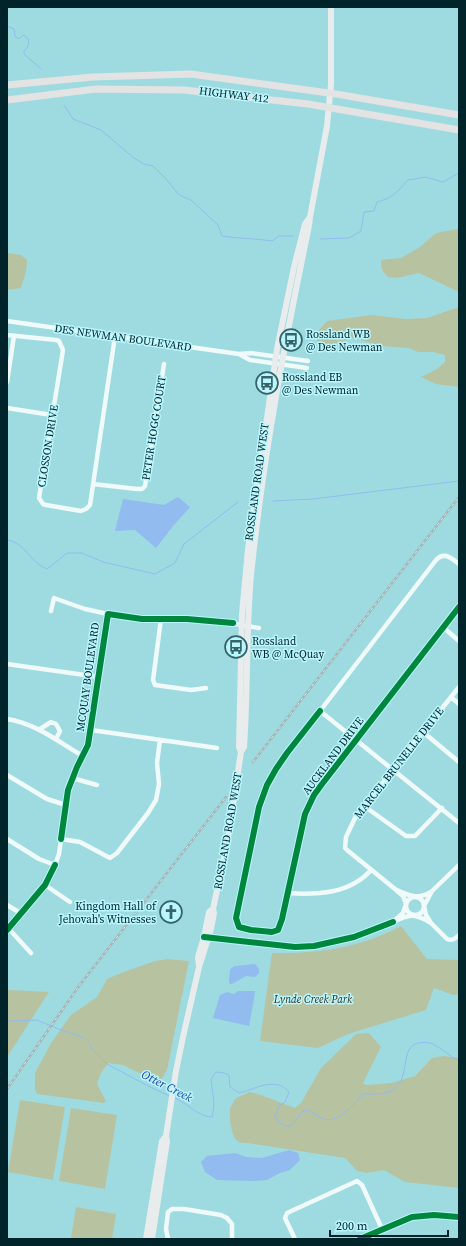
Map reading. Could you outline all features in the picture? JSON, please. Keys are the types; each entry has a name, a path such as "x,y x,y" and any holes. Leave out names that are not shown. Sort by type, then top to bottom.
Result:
{"highway":[{"name":"HIGHWAY 412","path":"7,84 93,77 191,74 336,94 459,115"},
{"name":"HIGHWAY 412","path":"7,100 96,89 184,90 308,104 459,130"}],"main road":[{"name":"ROSSLAND ROAD WEST","path":"245,625 257,527 283,357 310,226 310,217 327,126 331,84 331,7"},
{"name":"ROSSLAND ROAD WEST","path":"152,1239 167,1141 166,1136 173,1086 199,967 214,913 213,909 227,844 241,752 244,747 246,722 245,625 248,549 274,363 294,267 305,224 310,217"},
{"name":"ROSSLAND ROAD WEST","path":"146,1239 162,1141 166,1136"}],"street":[{"name":"DES NEWMAN BOULEVARD","path":"7,321 239,354 251,353 308,361"},
{"name":"CLOSSON DRIVE","path":"7,335 56,340 61,343 63,350 39,498 43,504 46,505 81,511 90,505 116,336"},
{"path":"7,382 14,336"},
{"name":"DES NEWMAN BOULEVARD","path":"239,354 250,360 306,368"},
{"name":"PETER HOGG COURT","path":"93,484 137,490 142,489 145,486 164,364"},
{"path":"7,408 52,415"},
{"path":"459,564 450,557 444,555 439,556 320,711 393,768 459,823"},
{"path":"51,611 54,598 108,614"},
{"name":"AUCKLAND DRIVE","path":"320,711 276,769 267,785 251,844 236,918 239,927 243,929 272,932 278,930 282,919 300,829 314,795 459,607"},
{"name":"MCQUAY BOULEVARD","path":"8,930 44,885 59,854 66,805 72,778 88,745 108,614 142,619 211,620 260,628"},
{"path":"161,620 153,680 155,685 191,690 206,688"},
{"path":"444,628 459,641"},
{"path":"7,664 99,677"},
{"name":"MARCEL BRUNELLE DRIVE","path":"415,896 406,895 370,870 345,848 346,837 355,818 364,806 459,687"},
{"path":"451,697 459,704"},
{"path":"7,719 20,721 40,729 83,756"},
{"path":"40,729 51,722 56,724 60,731 56,739"},
{"path":"91,730 217,748"},
{"path":"423,732 459,762"},
{"path":"61,839 80,842 110,858 117,853 148,813 156,800 159,784 157,763 160,740"},
{"path":"7,775 47,799 66,805"},
{"path":"72,778 97,785"},
{"path":"364,806 409,837 415,836 442,808"},
{"path":"7,839 39,859 55,865"},
{"path":"393,922 403,913 409,899 415,896 427,894 459,865"},
{"path":"287,893 327,893 343,889 358,881 370,870"},
{"path":"44,885 70,902"},
{"name":"MARCEL BRUNELLE DRIVE","path":"396,889 403,896 406,904"},
{"path":"207,937 296,947 314,946 354,937 406,916 422,912 432,890"},
{"path":"415,896 421,898 426,915 447,939 455,939 459,935"},
{"path":"406,904 407,910 433,924"},
{"path":"7,905 22,914"},
{"path":"8,930 31,952"},
{"path":"295,1239 285,1218 287,1213 357,1181 362,1185 382,1229"},
{"path":"168,1239 166,1228 168,1212 172,1209 184,1209 221,1215 227,1218 232,1224 232,1239"},
{"path":"360,1239 412,1217 434,1215 459,1217"}],"green space":[{"path":"459,229 459,292 419,273 397,278 388,277 382,270 381,260 401,258 420,247 436,233"},
{"path":"7,253 21,255 27,260 26,272 21,288 7,290"},
{"path":"459,307 459,387 436,384 421,377 437,369 445,362 445,355 433,352 418,352 409,348 381,346 353,338 328,349 325,346 320,346 317,342 319,330 327,321 371,315 406,319 427,318"},
{"name":"Lynde Creek Park","path":"401,926 427,959 459,960 459,994 453,995 434,988 426,1010 348,1034 318,1048 260,1041 272,953 322,951 338,948 370,940"},
{"path":"168,959 189,961 167,1070 159,1083 123,1065 108,1063 100,1075 97,1084 106,1101 104,1103 37,1094 35,1090 35,1073 51,1043 71,1015 97,997 107,979 155,961"},
{"path":"8,990 49,992 7,1057 7,992"},
{"path":"369,1033 381,1047 363,1083 366,1085 392,1083 415,1076 432,1058 443,1056 459,1058 459,1188 405,1182 384,1170 367,1173 357,1171 345,1158 241,1143 236,1140 230,1122 230,1108 236,1098 250,1092 295,1108 301,1103 321,1068 356,1034"},
{"path":"20,1100 65,1107 53,1180 8,1172"},
{"path":"71,1108 117,1115 105,1189 59,1181"},
{"path":"76,1207 116,1214 112,1239 71,1238"}],"water":[{"path":"178,497 190,507 156,548 135,530 115,531 123,499 164,505"},
{"path":"255,964 259,969 259,973 255,977 246,976 230,984 230,969 235,966"},
{"path":"238,991 255,991 249,1026 213,1018 220,995 227,992 234,994"},
{"path":"289,1150 298,1153 300,1160 290,1170 280,1173 267,1180 217,1180 205,1172 201,1162 207,1156 235,1153 246,1157 262,1158"}],"waterway":[{"path":"7,26 14,29 15,36 19,39 23,35 27,38 29,42 24,54 41,69"},
{"path":"64,105 73,119 101,130 134,158 144,164 153,166 179,195 191,200 218,225 222,236 272,241 279,236 293,236"},
{"path":"320,239 349,238 361,231 364,212 374,211 377,202 391,196 408,180 425,177 443,182 459,173"},
{"path":"273,501 313,499 459,481"},
{"path":"7,540 20,545 37,563 47,569 67,553 82,553 103,562 155,574 175,563 184,544 238,502"},
{"name":"Otter Creek","path":"7,1021 37,1020 85,1038 93,1050 107,1064 170,1096"},
{"name":"Otter Creek","path":"175,1098 198,1113 212,1117 214,1102 211,1079 216,1072 229,1075 230,1087 239,1093 265,1085 278,1085 284,1087 289,1092 285,1102 279,1106 275,1116 282,1124 291,1126 303,1111 308,1110 324,1119 329,1120 346,1112 363,1094 390,1092 402,1079 406,1057 412,1046 418,1043 426,1042 433,1044 459,1061"}],"railway":[{"path":"253,762 459,497"},
{"path":"7,1089 79,986 226,797"}],"cycle path":[{"path":"320,711 287,753 267,785 259,807 236,918 239,927 272,932 278,930 282,919 305,814 314,795 459,607"},
{"path":"61,839 68,790 88,745 108,614 142,619 187,619 233,623"},
{"path":"7,930 45,885 55,865"},
{"path":"204,937 295,947 314,946 354,937 393,922"},
{"path":"360,1239 412,1217 434,1215 459,1217"}],"place":[{"name":"Rossland WB @ Des Newman","path":"291,340"},
{"name":"Rossland EB @ Des Newman","path":"267,383"},
{"name":"Rossland WB @ McQuay","path":"236,647"},
{"name":"Kingdom Hall of Jehovah's Witnesses","path":"171,912"}]}
